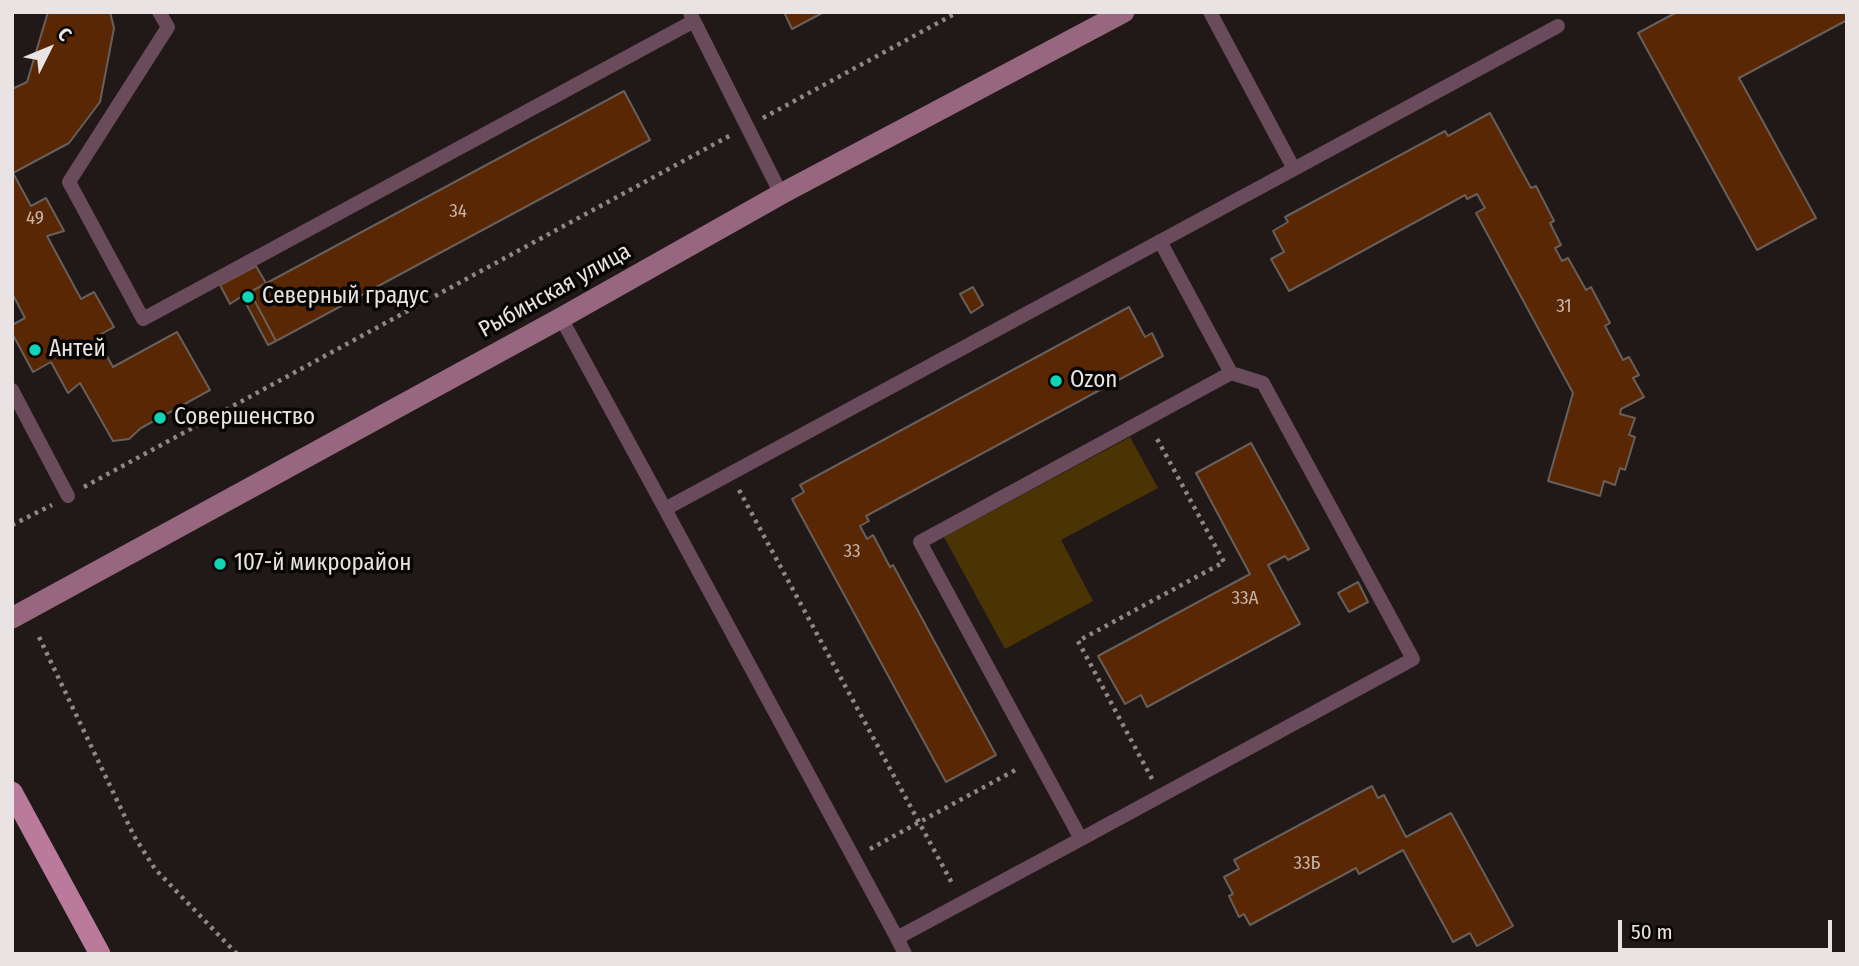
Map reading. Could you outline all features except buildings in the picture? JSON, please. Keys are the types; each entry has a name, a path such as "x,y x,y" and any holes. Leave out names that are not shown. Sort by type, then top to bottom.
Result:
{"main road":[{"name":"Рыбинская улица","path":"12,618 782,194 1124,12"},
{"path":"12,792 100,954"}],"lane":[{"path":"159,12 167,27 69,182 143,318 692,16 782,194"},
{"path":"1209,12 1294,169"},
{"path":"665,509 1558,26"},
{"path":"897,938 1413,659 1263,383 1231,373 1160,241"},
{"path":"561,318 905,954"},
{"path":"1081,839 920,542 1231,373"},
{"path":"12,390 68,496"}],"path":[{"path":"12,525 958,12"},
{"path":"1147,419 1224,562 1078,641 1161,795"},
{"path":"730,474 962,903"},
{"path":"39,637 134,836 155,869 237,954"},
{"path":"853,857 1037,758"}],"shaded area":[{"path":"1130,437 1158,488 1061,540 1093,601 1005,649 944,537"}],"place":[{"name":"Северный градус","path":"248,297"},
{"name":"Антей","path":"35,350"},
{"name":"Ozon","path":"1056,381"},
{"name":"Совершенство","path":"160,418"},
{"name":"107-й микрорайон","path":"220,564"}]}
